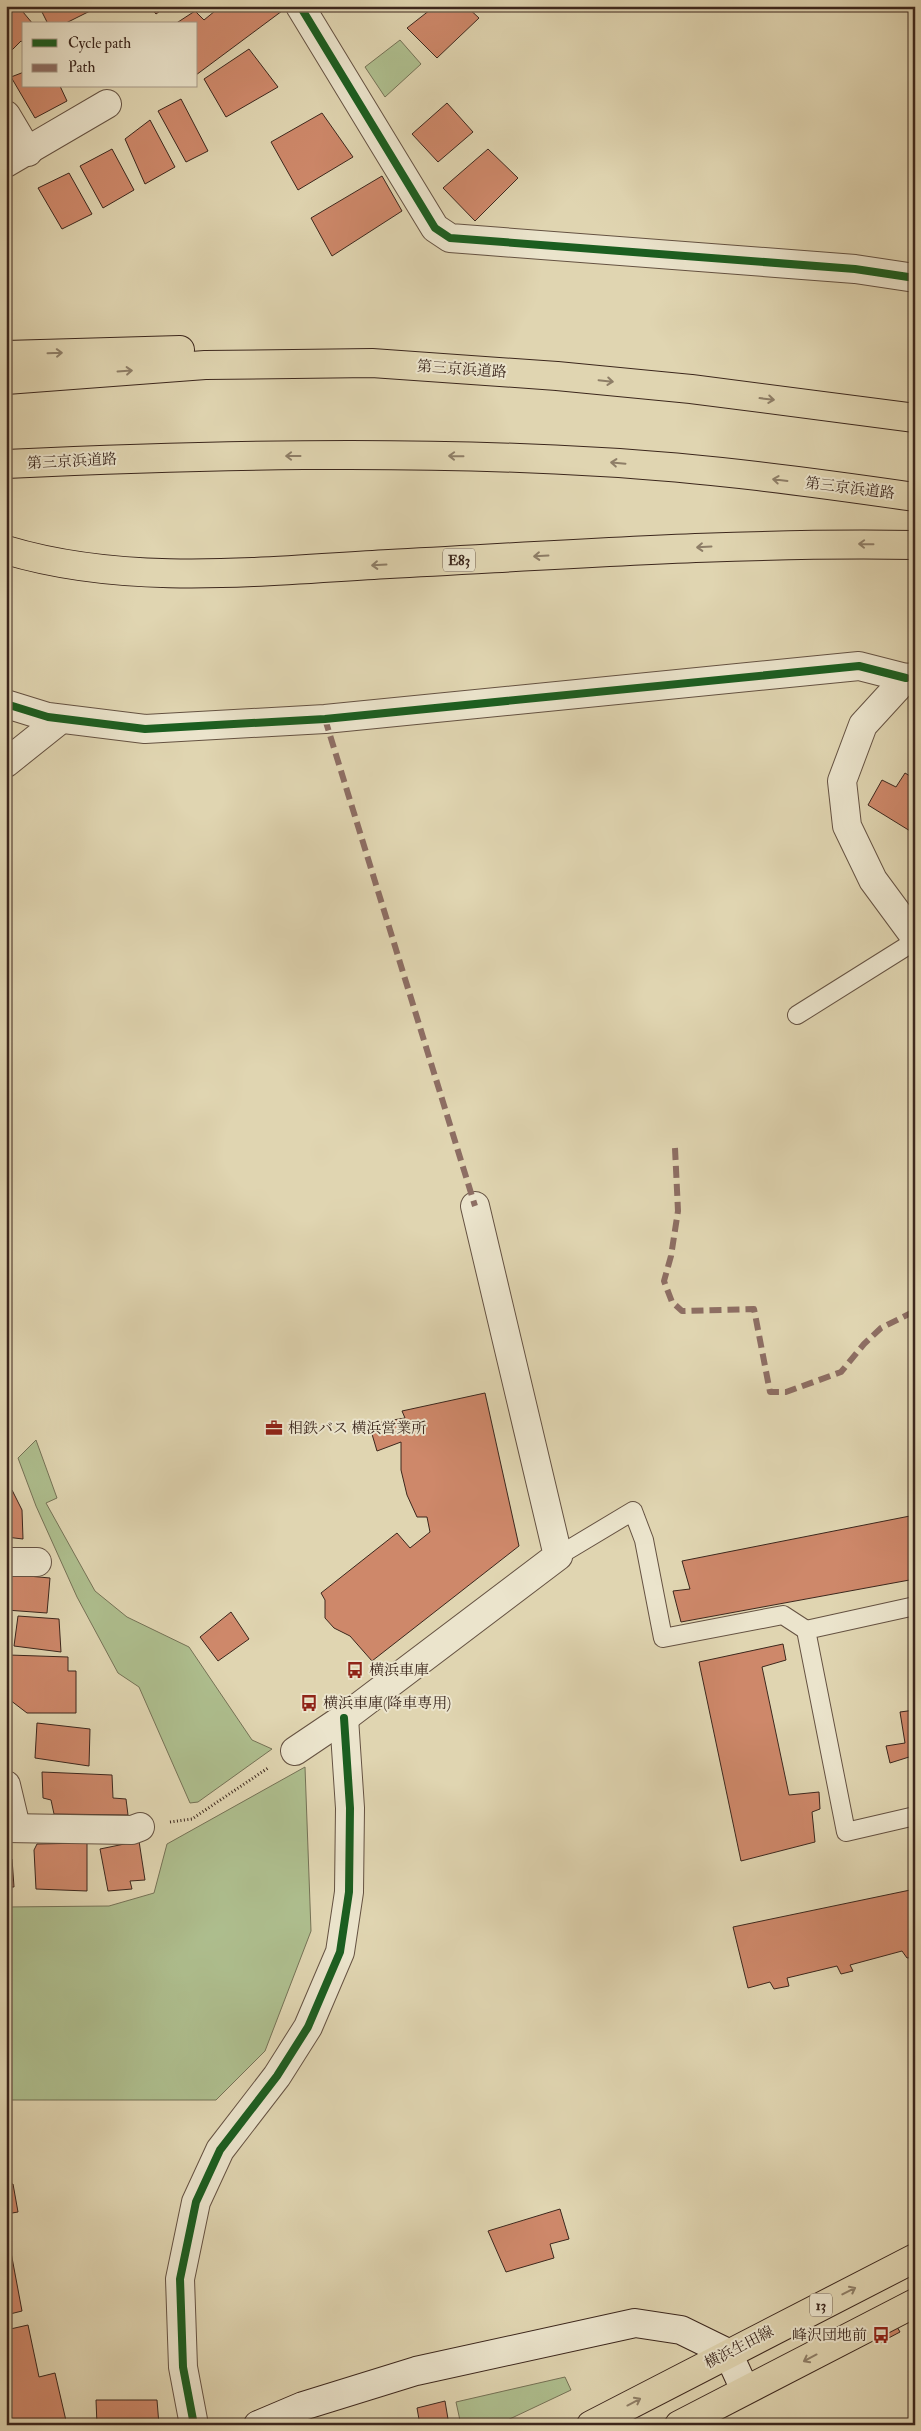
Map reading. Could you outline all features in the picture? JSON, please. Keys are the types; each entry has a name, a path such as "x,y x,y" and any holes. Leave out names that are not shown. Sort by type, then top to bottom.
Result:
{"main road":[{"path":"6,355 205,349 371,350 558,376"},
{"name":"第三京浜道路","path":"6,380 205,365 372,363 558,376 691,389 915,418"},
{"name":"第三京浜道路","path":"6,464 159,457 496,457 603,462 719,472 915,497"},
{"name":"E83","path":"6,550 24,556 109,570 202,574 725,546 915,545"},
{"name":"横浜生田線","path":"591,2425 915,2258"},
{"path":"680,2425 915,2303"}],"street":[{"path":"300,6 435,228 450,238 855,269 915,278"},
{"path":"6,115 17,157 107,104"},
{"path":"6,704 48,717 145,730 325,718 859,666 911,678"},
{"path":"911,678 863,725 842,781 847,826 872,880 915,939"},
{"path":"6,763 61,719"},
{"path":"294,1751 344,1718 558,1556 475,1206"},
{"path":"6,1562 37,1562"},
{"path":"194,2425 183,2367 180,2279 196,2202 220,2150 277,2076 308,2027 340,1952 349,1892 350,1808 344,1718"},
{"path":"6,1786 11,1828 132,1830 140,1827"},
{"path":"258,2425 303,2406 416,2371 636,2323 681,2330 728,2353 745,2390"}],"lane":[{"path":"796,1015 915,939"},
{"path":"558,1556 633,1511 644,1540 663,1638 783,1614 806,1630 846,1832 915,1816"},
{"path":"806,1630 915,1606"}],"path":[{"path":"140,1827 192,1819 294,1751"}],"green space":[{"path":"400,40 421,64 385,97 365,67"},
{"path":"36,1440 57,1498 46,1503 95,1591 127,1617 189,1647 252,1740 272,1749 198,1802 190,1803 139,1687 118,1673 77,1597 36,1506 18,1458"},
{"path":"305,1767 311,1931 265,2051 216,2100 6,2100 6,1907 109,1906 154,1893 167,1844"},
{"path":"565,2377 571,2390 497,2425 461,2425 456,2402"}],"building":[{"path":"6,6 18,6 31,22 22,22 22,42 9,53 6,49"},
{"path":"39,6 100,6 68,22 47,22"},
{"path":"149,6 167,6 156,14"},
{"path":"221,6 279,6 282,11 198,74 198,22 178,22 195,11 204,20"},
{"path":"435,6 466,6 479,18 437,58 407,28"},
{"path":"249,49 278,87 226,117 204,79"},
{"path":"22,73 22,88 61,88 67,101 35,118 11,77"},
{"path":"181,99 208,151 186,162 158,111"},
{"path":"447,103 473,132 438,162 412,134"},
{"path":"322,113 353,157 298,190 271,142"},
{"path":"150,120 175,167 145,184 125,139"},
{"path":"112,149 134,190 103,208 80,166"},
{"path":"488,149 518,178 475,221 443,188"},
{"path":"69,173 92,214 62,229 38,188"},
{"path":"382,176 402,211 332,256 311,218"},
{"path":"905,773 915,779 915,834 868,805 882,780 896,787"},
{"path":"485,1393 519,1546 372,1661 350,1636 334,1628 325,1618 325,1600 321,1593 397,1533 410,1548 430,1532 427,1517 417,1517 407,1495 401,1470 401,1442 377,1451 369,1424 405,1418 402,1411"},
{"path":"6,1490 12,1490 22,1510 23,1539 6,1537"},
{"path":"915,1515 915,1579 681,1622 673,1591 690,1589 682,1561"},
{"path":"6,1574 50,1578 47,1613 6,1610"},
{"path":"231,1612 249,1639 218,1661 200,1637"},
{"path":"18,1616 59,1619 61,1652 14,1646"},
{"path":"783,1644 786,1660 762,1667 789,1795 819,1792 820,1809 812,1812 815,1842 741,1861 699,1662"},
{"path":"9,1655 68,1657 68,1671 76,1671 76,1713 27,1713 10,1700 6,1692"},
{"path":"915,1710 915,1764 912,1765 909,1757 890,1763 886,1746 905,1743 900,1712"},
{"path":"37,1723 90,1729 89,1766 35,1758"},
{"path":"42,1772 112,1775 113,1798 126,1799 128,1815 54,1814 51,1800 43,1798"},
{"path":"139,1841 145,1880 130,1881 132,1889 108,1891 100,1849"},
{"path":"87,1843 87,1891 36,1889 34,1850 37,1844"},
{"path":"6,1858 12,1859 14,1887 6,1887"},
{"path":"915,1889 915,1957 907,1958 902,1951 850,1965 853,1971 841,1974 837,1966 787,1978 789,1986 774,1989 770,1982 748,1988 733,1927"},
{"path":"13,2184 18,2212 6,2214 6,2185"},
{"path":"560,2209 569,2239 550,2244 554,2258 506,2272 488,2231"},
{"path":"10,2247 22,2311 6,2315 6,2248"},
{"path":"28,2325 39,2377 55,2373 67,2425 6,2425 6,2365 8,2365 6,2330"},
{"path":"896,2325 900,2332 881,2342 876,2335"},
{"path":"96,2400 157,2400 159,2425 97,2425"},
{"path":"445,2401 449,2425 420,2425 417,2408"}],"marked path":[{"path":"325,719 475,1206"},
{"path":"675,1148 678,1211 671,1256 664,1281 672,1302 682,1311 754,1309 770,1392 786,1392 841,1372 864,1344 881,1328 915,1311"}],"cycle path":[{"path":"300,6 435,228 450,238 855,269 915,278"},
{"path":"6,704 48,717 145,729 325,719 859,666 906,678"},
{"path":"194,2425 183,2367 180,2279 196,2202 220,2150 277,2076 308,2027 340,1952 349,1892 350,1808 344,1718"}],"place":[{"name":"相鉄バス 横浜営業所","path":"274,1428"},
{"name":"横浜車庫","path":"355,1670"},
{"name":"横浜車庫(降車専用)","path":"309,1703"},
{"name":"峰沢団地前","path":"881,2335"}]}
